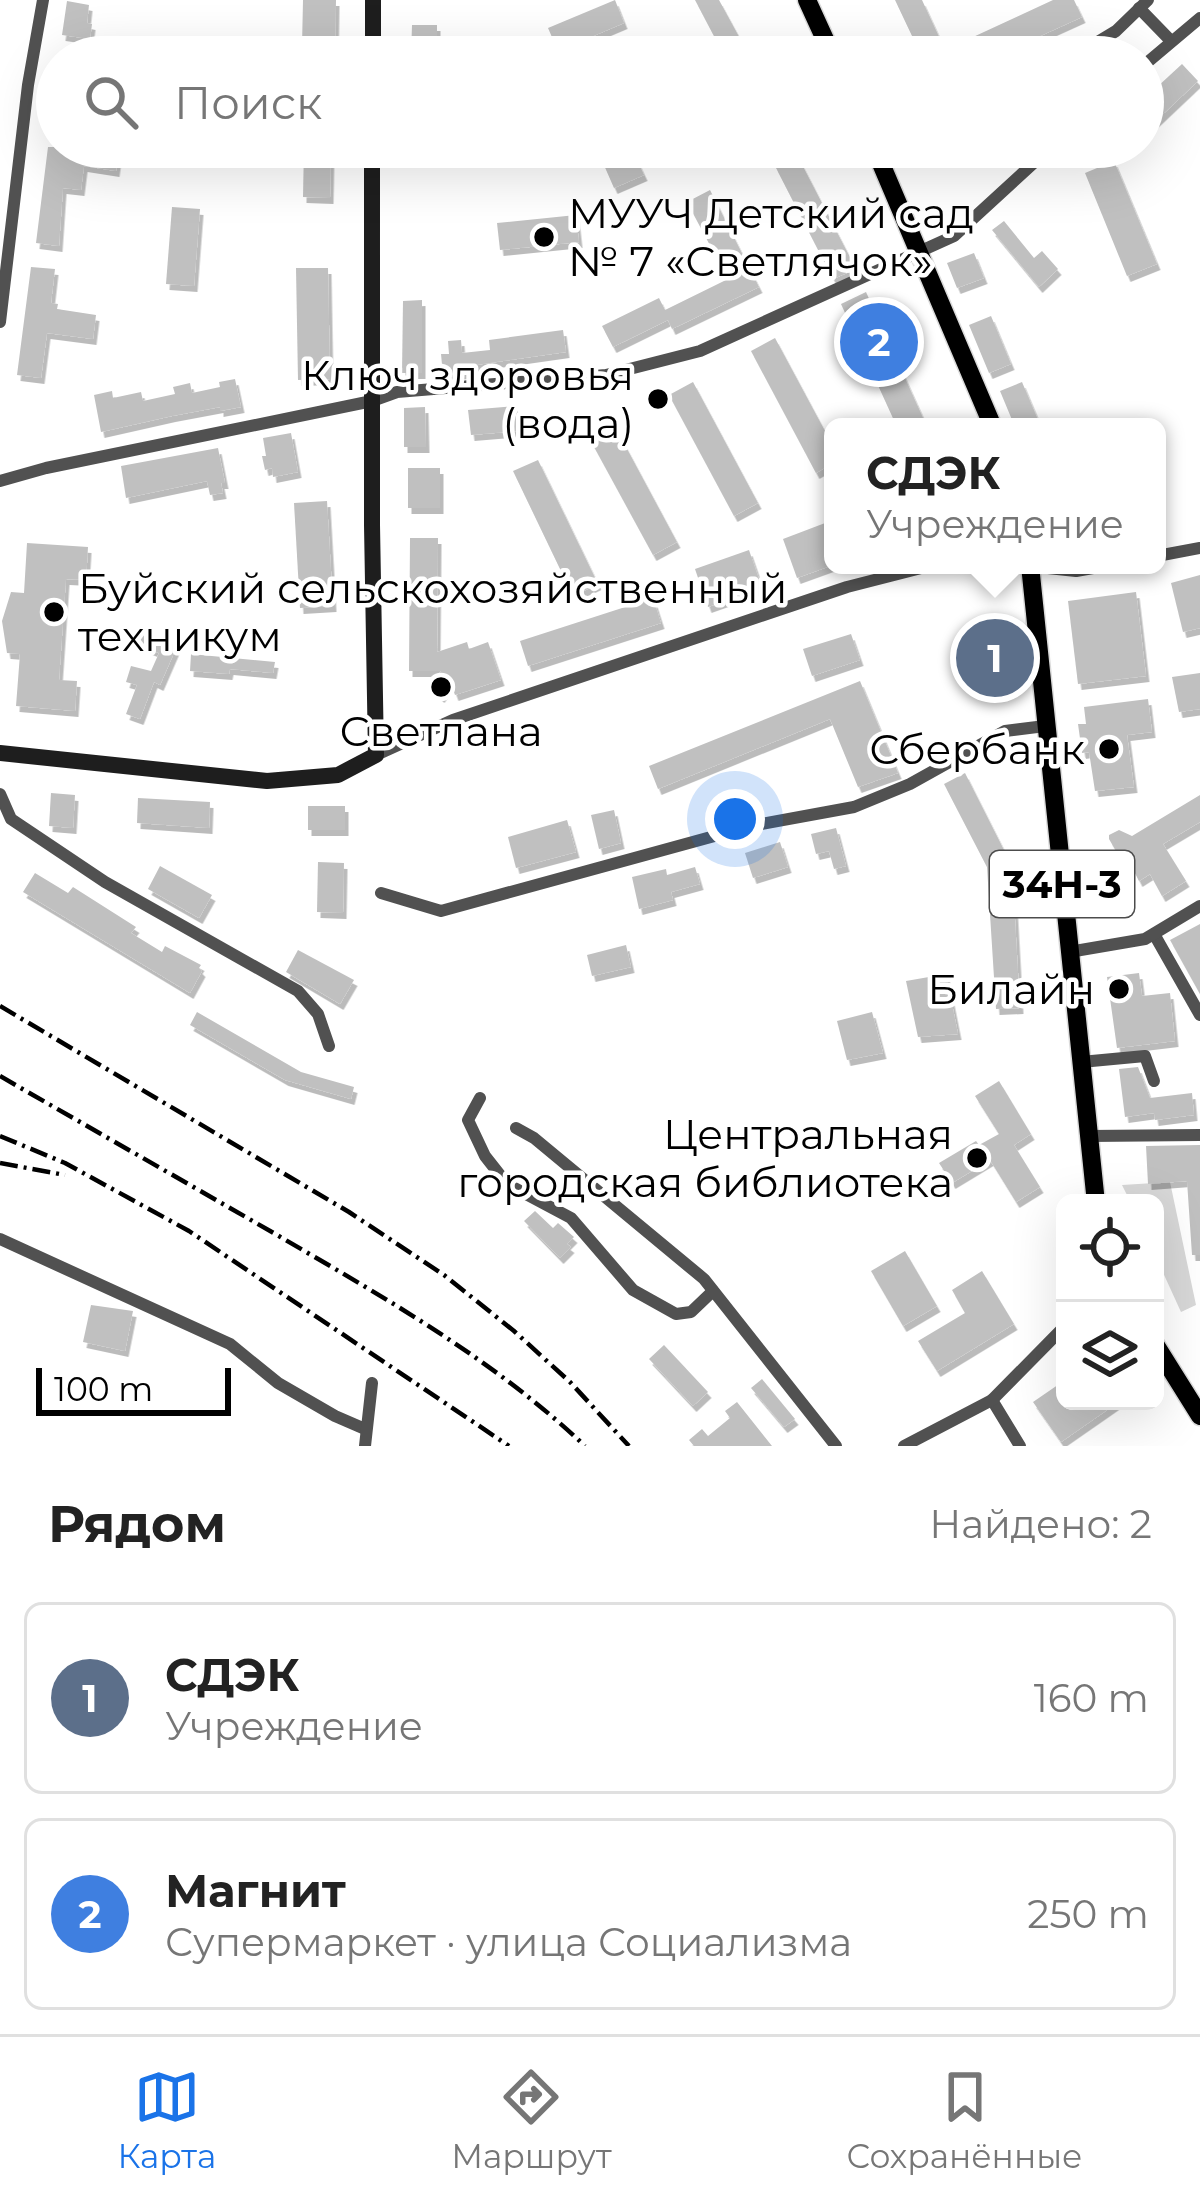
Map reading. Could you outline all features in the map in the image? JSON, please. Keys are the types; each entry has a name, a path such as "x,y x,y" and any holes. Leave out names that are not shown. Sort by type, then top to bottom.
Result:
{"main road":[{"path":"373,36 374,0"},
{"path":"807,0 823,36"},
{"path":"0,753 266,781 338,775 376,755 372,168"},
{"path":"883,168 989,418"},
{"name":"34Н-3","path":"1028,574 1095,1194"},
{"path":"1164,1358 1200,1416"}],"street":[{"path":"37,36 43,0"},
{"path":"1109,36 1144,4 1171,41"},
{"path":"1164,47 1197,26"},
{"path":"0,322 36,40"},
{"path":"0,481 397,392 606,375 663,363 729,340 954,236 1028,168"},
{"path":"1166,554 1200,548"},
{"path":"376,755 454,720 847,586 896,574"},
{"path":"381,892 441,911 751,826 854,807 910,784 1005,731 1045,727"},
{"path":"0,794 10,819 106,882 298,991 318,1014 329,1046"},
{"path":"1069,952 1145,939 1200,906"},
{"path":"1154,934 1200,1015"},
{"path":"1081,1062 1145,1055 1154,1081"},
{"path":"480,1098 468,1120 485,1156 507,1184 571,1218 633,1290 676,1314 691,1312 713,1291"},
{"path":"516,1128 704,1279 836,1446"},
{"path":"1089,1136 1200,1135"},
{"path":"0,1238 230,1344 278,1383 365,1429"},
{"path":"904,1446 992,1400 1056,1335"},
{"path":"365,1446 373,1383"},
{"path":"992,1400 1020,1446"}],"shaded area":[{"path":"1170,1182 1196,1305 1181,1312 1164,1275 1164,1194 1126,1194 1122,1185"}],"building":[{"path":"303,0 336,0 335,36 302,36"},
{"path":"615,0 624,23 593,36 551,36 548,28"},
{"path":"695,0 719,0 739,36 714,36"},
{"path":"895,0 922,0 939,36 912,36"},
{"path":"1053,0 1074,0 1082,17 1040,36 975,36"},
{"path":"67,1 89,5 90,36 62,35"},
{"path":"412,25 437,25 437,36 412,36"},
{"path":"1182,64 1198,81 1164,113 1164,81"},
{"path":"45,168 84,168 81,190 63,188 59,246 36,243"},
{"path":"304,168 331,168 330,198 303,197"},
{"path":"605,168 641,168 644,175 614,188"},
{"path":"776,168 804,168 856,269 833,279"},
{"path":"1117,168 1157,264 1127,276 1085,173"},
{"path":"710,190 759,287 672,329 668,320 613,347 602,326 659,298 665,310 728,279 687,202"},
{"path":"172,207 200,209 194,286 166,284"},
{"path":"576,215 579,242 500,250 497,223"},
{"path":"1004,221 1034,258 1042,251 1058,269 1039,287 992,230"},
{"path":"974,253 984,278 957,288 947,263"},
{"path":"31,267 55,269 51,303 58,304 57,309 96,315 93,339 47,333 41,378 17,375"},
{"path":"296,268 328,268 330,379 298,380"},
{"path":"866,292 923,418 893,418 841,304"},
{"path":"422,300 422,373 402,373 403,301"},
{"path":"991,316 1011,364 989,373 969,325"},
{"path":"563,330 566,352 476,365 477,372 443,375 441,354 449,354 448,341 461,340 462,353 490,350 489,340"},
{"path":"775,338 824,429 824,468 816,473 751,351"},
{"path":"235,379 241,407 220,411 220,407 101,432 94,395 112,391 113,398 141,392 143,401 175,394 173,387 190,383 192,393"},
{"path":"693,382 758,503 734,516 669,395"},
{"path":"1022,382 1037,418 1011,418 1000,391"},
{"path":"517,406 520,431 471,435 468,410"},
{"path":"425,407 426,447 404,447 404,408"},
{"path":"612,421 677,542 653,555 587,434"},
{"path":"291,433 298,472 273,477 272,468 265,470 263,438"},
{"path":"218,448 223,493 210,495 207,481 126,498 121,466"},
{"path":"538,460 598,584 573,596 513,471"},
{"path":"408,468 440,468 440,508 408,508"},
{"path":"327,501 333,606 300,608 294,503"},
{"path":"824,523 824,568 797,578 783,539"},
{"path":"410,538 438,538 437,652 467,642 469,649 488,642 501,680 455,695 451,684 441,697 429,687 441,671 409,671"},
{"path":"27,543 88,547 86,580 66,579 59,680 77,681 75,711 16,706 20,654 7,653 2,621 11,592 24,593"},
{"path":"749,550 762,588 708,607 695,569"},
{"path":"1200,575 1200,628 1183,632 1171,583"},
{"path":"1136,592 1146,676 1078,684 1068,601"},
{"path":"653,598 661,623 528,666 520,641"},
{"path":"143,633 177,646 160,685 154,682 140,719 126,714 137,685 126,682 131,666 151,671 159,653 139,645"},
{"path":"851,634 860,660 812,676 803,649"},
{"path":"1007,647 1012,692 988,695 983,649"},
{"path":"191,654 275,662 273,673 190,671"},
{"path":"1200,673 1200,709 1179,712 1172,677"},
{"path":"860,681 898,773 858,787 830,719 658,789 649,766"},
{"path":"1148,699 1152,732 1127,735 1134,787 1095,791 1089,752 1082,753 1078,724 1086,724 1084,707"},
{"path":"965,773 1012,866 1020,1008 996,1009 987,867 944,784"},
{"path":"51,793 75,795 73,828 49,826"},
{"path":"1200,795 1200,822 1163,844 1186,881 1162,896 1150,874 1139,881 1132,867 1127,870 1109,835 1119,830 1132,836"},
{"path":"138,798 210,802 209,828 137,823"},
{"path":"308,806 345,806 345,830 308,830"},
{"path":"614,810 621,843 599,849 591,815"},
{"path":"567,820 576,852 516,868 508,837"},
{"path":"836,828 846,866 834,869 829,851 816,854 811,834"},
{"path":"780,842 788,867 753,878 745,853"},
{"path":"318,862 344,863 343,913 317,912"},
{"path":"160,866 212,895 199,918 148,889"},
{"path":"695,867 700,884 671,892 673,900 639,909 632,877"},
{"path":"35,873 68,893 73,887 136,927 131,933 162,952 165,946 201,965 190,993 23,892"},
{"path":"1200,924 1200,994 1170,940"},
{"path":"626,945 631,967 592,976 587,955"},
{"path":"298,950 354,980 340,1004 286,972"},
{"path":"1139,973 1142,996 1170,993 1175,1041 1117,1048 1107,977"},
{"path":"946,974 958,1034 918,1037 906,981"},
{"path":"197,1012 301,1072 354,1087 351,1099 285,1080 190,1025"},
{"path":"872,1012 883,1053 847,1060 837,1021"},
{"path":"1138,1067 1150,1098 1192,1093 1194,1115 1155,1120 1154,1113 1125,1117 1119,1069"},
{"path":"999,1081 1031,1134 1014,1145 1040,1187 1016,1202 990,1160 952,1183 939,1163 976,1141 979,1145 999,1134 975,1096"},
{"path":"1200,1145 1200,1255 1192,1255 1187,1181 1148,1184 1146,1146"},
{"path":"535,1211 553,1228 558,1223 574,1237 560,1258 524,1221"},
{"path":"905,1251 937,1306 903,1326 871,1271"},
{"path":"982,1271 1014,1324 937,1371 918,1341 965,1313 952,1290"},
{"path":"91,1305 133,1311 125,1351 83,1342"},
{"path":"664,1345 708,1392 693,1406 649,1359"},
{"path":"762,1379 795,1419 784,1427 751,1388"},
{"path":"1056,1386 1056,1410 1107,1410 1061,1442 1033,1402"},
{"path":"737,1402 772,1446 694,1446 689,1440 702,1429 708,1436 730,1418 725,1411"}],"railway":[{"path":"0,1006 349,1212 444,1275 570,1382 629,1446"},
{"path":"0,1076 398,1307 513,1385 585,1446"},
{"path":"0,1136 65,1163 189,1231 509,1446"},
{"path":"0,1163 65,1175"}],"place":[{"name":"МУУЧ Детский сад № 7 «Светлячок»","path":"544,237"},
{"name":"Магнит","path":"879,342"},
{"name":"Ключ здоровья (вода)","path":"658,399"},
{"name":"Буйский сельскохозяйственный техникум","path":"54,612"},
{"name":"СДЭК","path":"995,658"},
{"name":"Светлана","path":"441,687"},
{"name":"Сбербанк","path":"1109,749"},
{"name":"Билайн","path":"1119,989"},
{"name":"Центральная городская библиотека","path":"977,1158"}]}
